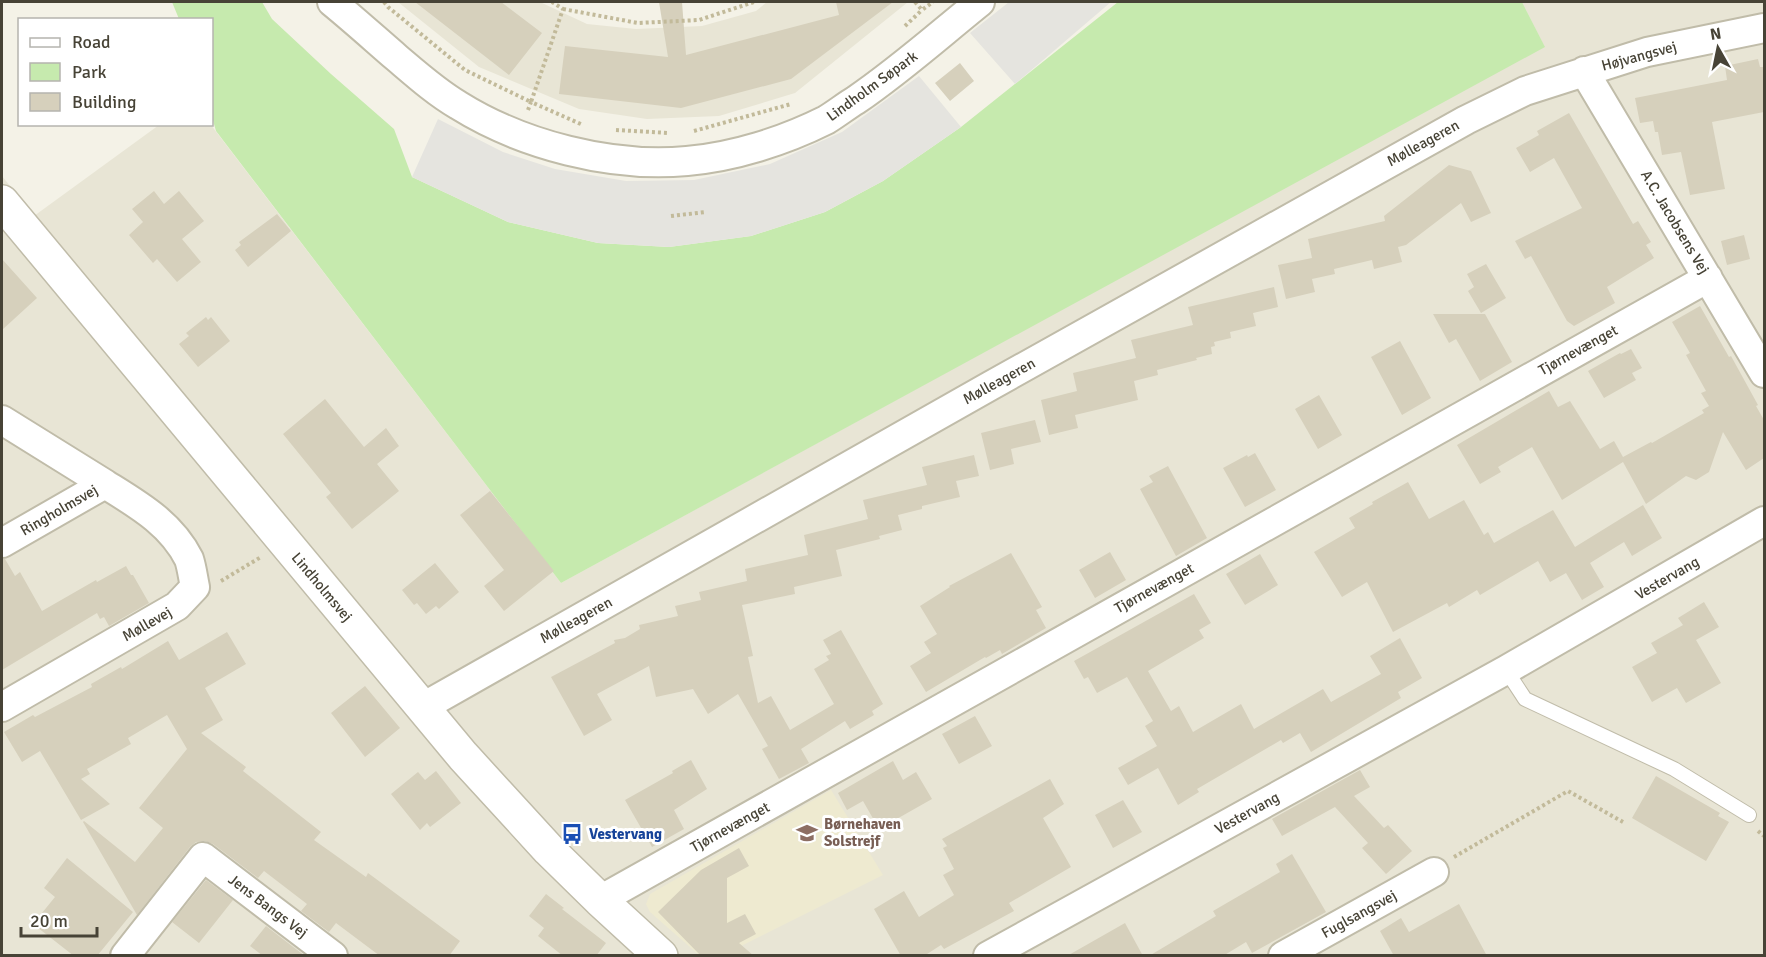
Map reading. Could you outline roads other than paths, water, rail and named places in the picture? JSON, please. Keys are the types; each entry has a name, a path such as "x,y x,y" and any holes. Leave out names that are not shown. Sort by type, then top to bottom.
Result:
{"street":[{"name":"Lindholm Søpark","path":"332,2 430,86 457,105 496,127 543,145 599,157 646,162 687,161 719,157 788,136 826,119 883,81 980,2"},
{"name":"Højvangsvej","path":"1584,71 1647,52 1764,28"},
{"name":"A.C. Jacobsens Vej","path":"1584,71 1708,278 1757,346 1764,373"},
{"name":"Mølleageren","path":"423,707 1466,120 1525,91 1584,71"},
{"name":"Lindholmsvej","path":"2,202 463,756 549,850 661,956"},
{"name":"Tjørnevænget","path":"600,900 1708,278"},
{"name":"Ringholmsvej","path":"2,420 105,484 2,543"},
{"name":"Møllevej","path":"2,707 177,606 195,587 190,561 176,539 151,513 105,484"},
{"name":"Vestervang","path":"988,956 1506,670 1764,521"},
{"name":"Jens Bangs Vej","path":"125,956 203,857 333,956"},
{"name":"Fuglsangsvej","path":"1283,956 1434,872"}],"lane":[{"path":"1506,670 1525,699 1674,769 1749,815"}],"place":[{"name":"Børnehaven Solstrejf","path":"807,833"},
{"name":"Vestervang","path":"572,834"}]}
